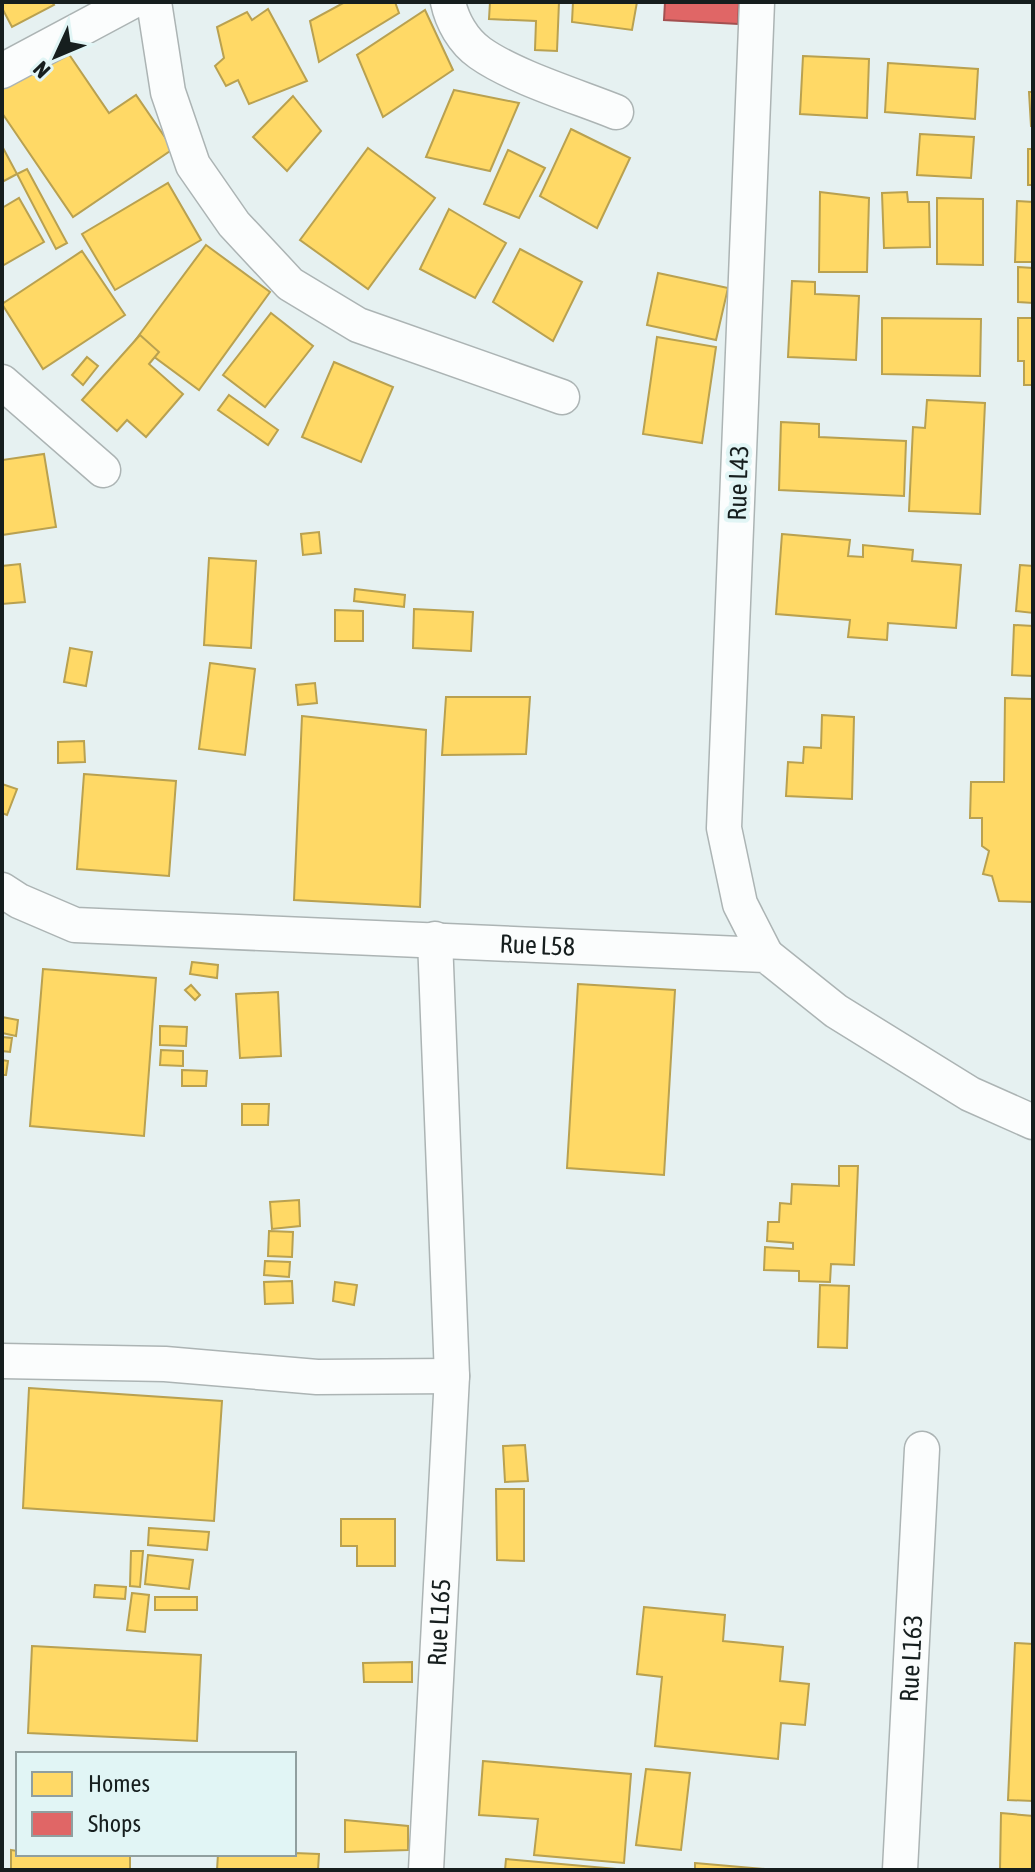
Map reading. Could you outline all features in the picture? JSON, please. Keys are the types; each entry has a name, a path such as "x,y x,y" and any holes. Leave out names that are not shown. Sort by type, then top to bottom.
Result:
{"street":[{"path":"2,71 131,2"},
{"path":"154,2 168,92 193,165 234,224 290,284 358,325 562,397"},
{"path":"448,2 452,21 478,52 510,69 616,112"},
{"name":"Rue L43","path":"757,2 724,828 740,904 766,955"},
{"path":"4,388 103,470"},
{"name":"Rue L58","path":"2,890 19,901 75,925 766,955"},
{"name":"Rue L165","path":"426,1870 452,1376 435,939"},
{"path":"766,955 836,1011 970,1094 1033,1122"},
{"path":"2,1361 165,1364 317,1377 452,1376"},
{"name":"Rue L163","path":"900,1870 922,1449"}],"building: Homes":[{"path":"2,2 52,2 54,5 12,27"},
{"path":"345,2 395,2 399,13 319,62 310,21"},
{"path":"490,2 559,2 557,51 535,50 536,21 489,19"},
{"path":"573,2 637,2 632,30 572,22"},
{"path":"268,9 307,81 249,104 238,80 226,86 215,66 224,58 217,27 247,12 252,20"},
{"path":"425,10 453,70 383,117 357,55"},
{"path":"64,47 109,113 136,95 173,149 73,217 2,113 2,89"},
{"path":"803,56 869,59 867,118 800,114"},
{"path":"888,63 978,69 975,119 885,112"},
{"path":"454,90 519,103 490,171 426,157"},
{"path":"1029,92 1033,92 1033,126 1031,126"},
{"path":"293,96 321,131 287,171 253,137"},
{"path":"571,129 630,158 597,228 540,196"},
{"path":"920,134 974,137 971,178 917,175"},
{"path":"2,146 17,174 2,182"},
{"path":"368,148 435,198 368,289 300,240"},
{"path":"1028,149 1033,149 1033,185 1028,185"},
{"path":"508,150 545,168 519,218 484,204"},
{"path":"27,169 67,243 56,249 17,174"},
{"path":"168,183 201,240 115,290 82,234"},
{"path":"820,192 869,198 867,272 819,272"},
{"path":"907,192 908,202 929,202 930,247 884,248 882,193"},
{"path":"19,198 44,242 2,266 2,208"},
{"path":"937,198 983,199 983,265 937,264"},
{"path":"1017,201 1033,202 1033,262 1015,262"},
{"path":"449,209 506,243 475,298 420,269"},
{"path":"206,245 270,292 199,390 134,342"},
{"path":"520,249 582,282 553,341 493,302"},
{"path":"82,251 125,315 43,369 2,304"},
{"path":"1018,267 1033,268 1033,303 1018,302"},
{"path":"658,273 728,288 716,340 647,325"},
{"path":"792,281 815,282 815,294 859,296 856,360 788,357"},
{"path":"271,313 313,346 265,407 223,375"},
{"path":"882,318 981,319 980,376 882,374"},
{"path":"1018,318 1033,318 1033,385 1024,385 1024,361 1018,361"},
{"path":"140,335 159,352 149,364 183,394 146,437 127,420 117,431 82,400"},
{"path":"657,337 716,347 702,443 643,434"},
{"path":"87,357 98,366 83,385 72,375"},
{"path":"334,362 393,387 361,462 302,437"},
{"path":"229,395 278,430 268,445 218,410"},
{"path":"927,400 985,403 980,514 909,511 913,427 925,428"},
{"path":"781,422 819,424 819,437 906,441 904,496 779,490"},
{"path":"44,454 56,527 2,535 2,460"},
{"path":"319,532 321,553 303,555 301,534"},
{"path":"782,534 850,540 848,556 863,557 863,545 913,550 912,561 961,565 956,628 888,623 887,640 848,637 850,620 776,614"},
{"path":"209,558 256,561 251,648 204,645"},
{"path":"20,564 25,602 2,604 2,566"},
{"path":"1020,565 1033,566 1033,613 1016,611"},
{"path":"355,589 405,595 404,607 354,601"},
{"path":"414,609 473,612 471,651 413,648"},
{"path":"335,610 363,611 363,641 335,641"},
{"path":"1014,625 1033,626 1033,676 1012,675"},
{"path":"70,648 92,652 86,686 64,682"},
{"path":"210,663 255,669 245,755 199,749"},
{"path":"315,683 317,703 298,705 296,685"},
{"path":"446,697 530,697 526,754 442,755"},
{"path":"1005,698 1033,699 1033,902 999,901 992,876 983,874 989,851 982,846 982,818 970,818 971,782 1004,782"},
{"path":"822,715 854,717 852,799 786,796 788,762 803,763 804,747 821,748"},
{"path":"302,716 426,730 420,907 294,900"},
{"path":"84,741 85,762 58,763 58,742"},
{"path":"84,774 176,781 169,876 77,869"},
{"path":"2,784 17,789 7,815 2,813"},
{"path":"192,962 218,965 217,978 190,974"},
{"path":"43,969 156,978 144,1136 30,1126"},
{"path":"578,984 675,990 664,1175 567,1168"},
{"path":"191,985 200,995 195,1000 185,990"},
{"path":"278,992 281,1056 240,1058 236,994"},
{"path":"2,1017 18,1020 16,1036 2,1033"},
{"path":"160,1026 187,1027 186,1046 160,1045"},
{"path":"2,1037 12,1038 10,1052 2,1051"},
{"path":"161,1050 183,1051 183,1066 160,1065"},
{"path":"2,1060 8,1061 6,1075 2,1075"},
{"path":"182,1070 207,1071 206,1086 182,1086"},
{"path":"242,1104 269,1104 268,1125 242,1125"},
{"path":"839,1166 858,1166 854,1265 831,1264 830,1282 799,1281 799,1271 764,1270 765,1247 793,1249 793,1243 767,1241 768,1222 779,1222 780,1203 791,1204 792,1184 839,1186"},
{"path":"299,1200 300,1226 272,1229 270,1202"},
{"path":"269,1231 293,1232 292,1257 268,1256"},
{"path":"265,1261 290,1262 289,1277 264,1275"},
{"path":"292,1281 293,1303 265,1304 264,1282"},
{"path":"335,1282 357,1285 354,1305 333,1301"},
{"path":"820,1285 849,1286 847,1348 818,1347"},
{"path":"29,1388 222,1401 214,1521 23,1508"},
{"path":"525,1445 528,1481 505,1482 503,1446"},
{"path":"496,1489 524,1489 524,1561 497,1560"},
{"path":"341,1519 395,1519 395,1566 357,1566 357,1546 341,1546"},
{"path":"149,1528 209,1532 207,1550 148,1545"},
{"path":"131,1551 143,1551 140,1587 130,1586"},
{"path":"148,1555 193,1560 189,1589 145,1584"},
{"path":"95,1585 126,1587 125,1599 94,1597"},
{"path":"132,1593 149,1595 145,1632 127,1630"},
{"path":"155,1597 197,1597 197,1610 155,1610"},
{"path":"644,1607 725,1615 723,1641 783,1647 780,1681 809,1684 805,1725 781,1723 778,1759 655,1746 662,1677 637,1674"},
{"path":"1015,1643 1033,1644 1033,1801 1008,1800"},
{"path":"32,1646 201,1655 197,1741 28,1733"},
{"path":"412,1662 412,1682 364,1682 363,1663"},
{"path":"483,1761 631,1774 624,1863 534,1855 538,1819 479,1815"},
{"path":"646,1769 690,1773 681,1850 636,1845"},
{"path":"1001,1813 1033,1816 1033,1870 1000,1870"},
{"path":"345,1820 408,1826 408,1850 345,1852"},
{"path":"11,1850 16,1851 16,1856 130,1856 130,1870 11,1870"},
{"path":"319,1854 318,1870 217,1870 218,1856"},
{"path":"506,1859 628,1870 505,1870"},
{"path":"695,1863 777,1870 695,1870"}],"building: Shops":[{"path":"665,2 739,2 738,24 664,20"}]}
